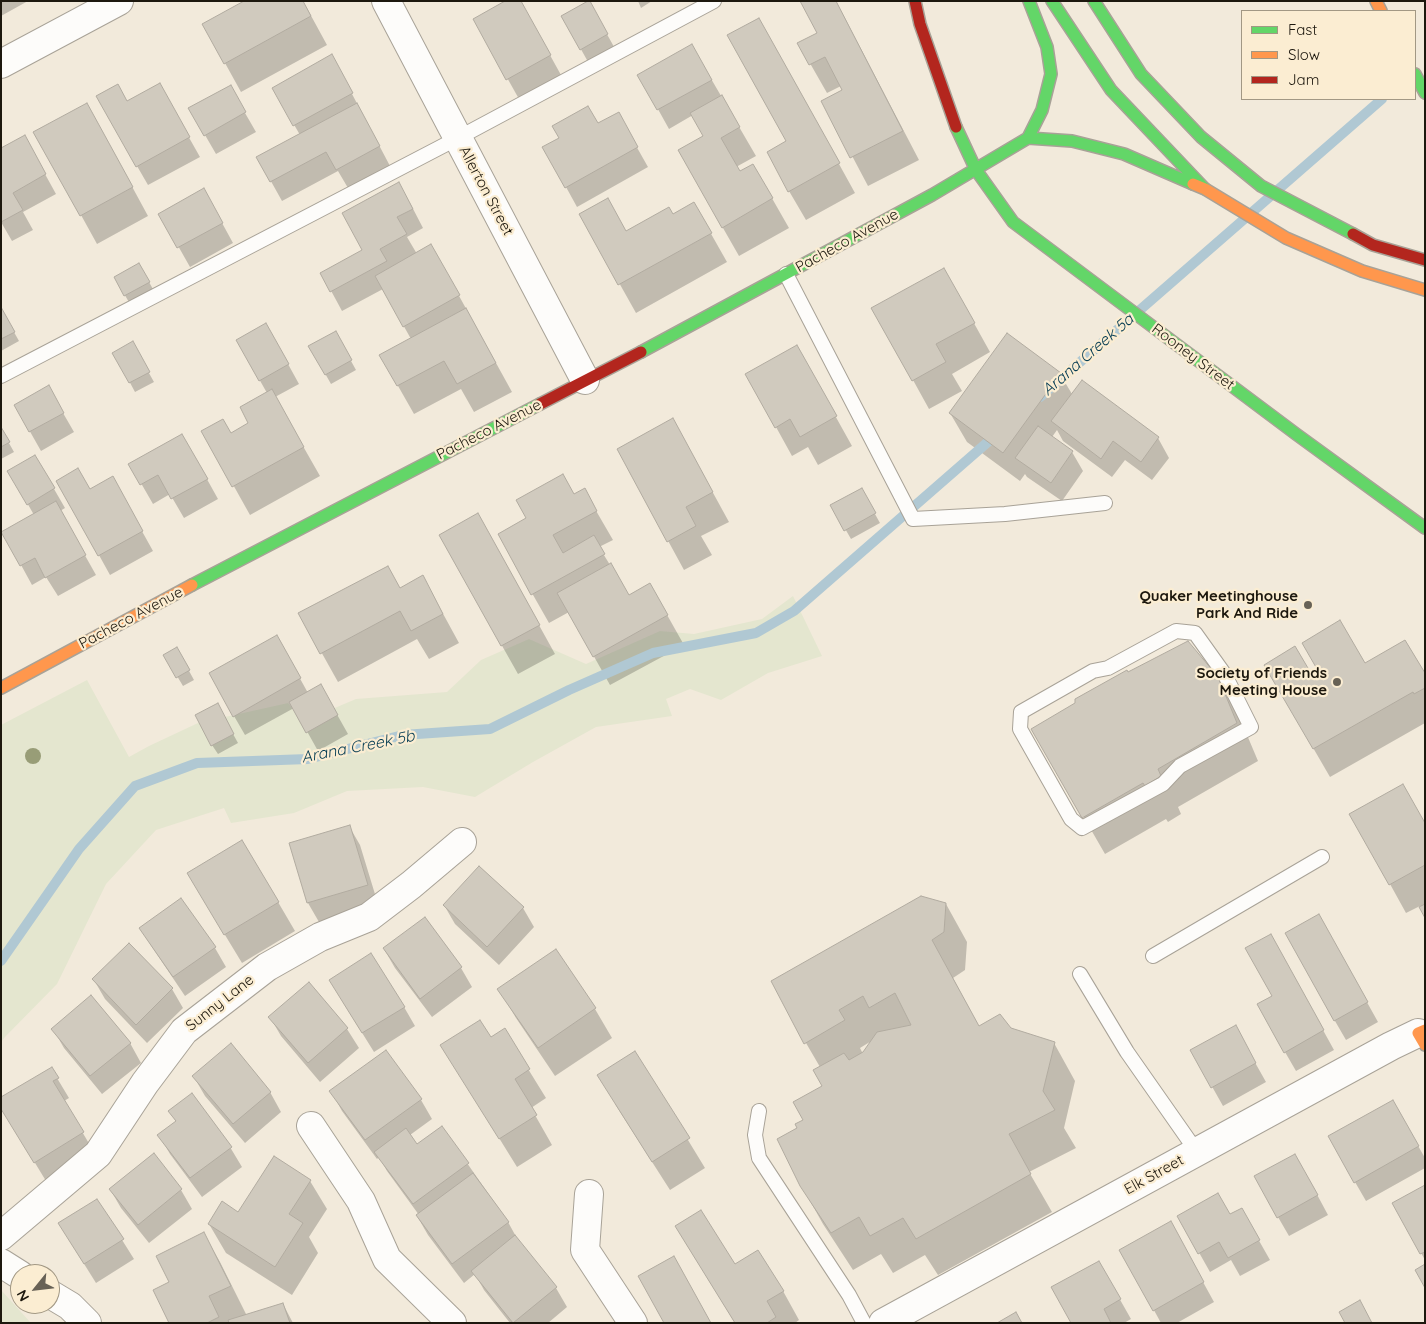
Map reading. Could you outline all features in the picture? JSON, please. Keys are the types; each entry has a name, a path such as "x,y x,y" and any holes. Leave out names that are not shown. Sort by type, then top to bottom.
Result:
{"main road":[{"name":"Rooney Street","path":"915,1 920,24 959,136 976,170 1013,222 1425,528"},
{"path":"1029,1 1047,47 1051,74 1042,110 1028,138 1072,141 1124,154 1205,189 1286,238 1362,271 1425,290"},
{"path":"1052,1 1111,90 1205,189"},
{"path":"1094,1 1141,74 1201,137 1261,186 1373,245 1424,260"},
{"path":"1416,76 1425,93"},
{"name":"Pacheco Avenue","path":"1,688 251,553 786,274 976,170 1028,138"}],"street":[{"path":"1,64 119,1"},
{"name":"Allerton Street","path":"386,1 585,380"},
{"name":"Sunny Lane","path":"1,1236 98,1154 145,1083 184,1032 267,967 320,937 369,917 411,886 462,842"},
{"name":"Elk Street","path":"884,1323 1391,1046 1422,1036"},
{"path":"311,1126 362,1201 387,1259 452,1323"},
{"path":"589,1194 585,1250 633,1323"},
{"path":"60,1300 70,1306 87,1323"}],"lane":[{"path":"1,376 458,138 714,1"},
{"path":"786,274 913,519 1005,514 1105,503"},
{"path":"1176,631 1195,633 1225,675 1251,727 1180,766 1163,784 1082,828 1071,820 1020,729 1021,712 1093,671 1108,668 1176,631"},
{"path":"1153,956 1322,857"},
{"path":"1080,974 1127,1052 1197,1152"},
{"path":"758,1111 755,1135 759,1158 849,1295 864,1323"}],"green space":[{"path":"793,596 822,656 768,673 721,700 690,689 666,699 672,716 596,727 475,797 423,787 347,791 294,813 231,823 224,808 156,830 106,884 57,984 1,1042 1,725 87,680 129,757 198,723 288,703 304,721 356,699 447,692 481,660 529,639 586,664 660,631 694,634 762,619"},
{"path":"1,1290 10,1300 10,1314 23,1314 31,1323 1,1323"}],"building":[{"path":"244,1 303,1 311,16 224,64 202,24"},
{"path":"505,1 521,1 551,55 506,80 473,19"},
{"path":"590,1 608,34 580,50 561,16"},
{"path":"800,1 836,1 903,131 850,158 821,101 842,90 825,57 809,65 797,43 817,33"},
{"path":"759,18 840,163 788,192 767,152 786,141 727,35"},
{"path":"692,44 712,80 657,110 637,75"},
{"path":"332,54 353,93 293,126 272,88"},
{"path":"160,83 190,137 136,167 96,96 118,84 127,101"},
{"path":"231,85 246,112 204,136 188,108"},
{"path":"722,95 740,127 721,138 740,171 753,164 773,198 722,228 678,150 703,136 690,113"},
{"path":"87,103 133,187 80,216 33,132"},
{"path":"357,103 380,146 336,170 326,152 270,182 256,157"},
{"path":"588,106 598,123 619,112 638,147 565,188 542,147 559,138 552,126"},
{"path":"25,135 46,174 13,193 23,210 1,222 1,148"},
{"path":"399,182 413,209 397,217 407,234 380,249 387,261 330,292 320,273 362,250 342,213"},
{"path":"204,188 223,223 177,248 158,214"},
{"path":"608,198 626,231 669,207 673,214 694,202 712,233 618,285 579,214"},
{"path":"431,244 460,295 403,327 375,276"},
{"path":"139,263 150,282 124,296 114,277"},
{"path":"944,268 975,323 936,344 946,362 912,381 871,308"},
{"path":"1,307 15,332 1,339"},
{"path":"466,308 496,363 457,384 444,361 397,386 379,355"},
{"path":"266,323 289,364 259,381 236,340"},
{"path":"336,331 352,360 325,375 308,346"},
{"path":"1007,333 1061,373 1003,453 949,413"},
{"path":"133,341 150,372 129,383 112,353"},
{"path":"797,345 837,416 800,437 790,419 775,428 745,374"},
{"path":"1082,380 1159,437 1141,462 1113,441 1101,459 1051,421"},
{"path":"49,385 64,413 29,432 14,405"},
{"path":"272,389 304,447 232,487 201,431 223,419 231,433 248,423 240,407"},
{"path":"673,418 713,492 686,507 696,526 667,542 617,449"},
{"path":"1038,426 1073,451 1051,483 1015,458"},
{"path":"1,427 10,442 1,447"},
{"path":"182,434 208,479 171,499 158,475 140,485 128,464"},
{"path":"35,455 55,488 27,505 7,471"},
{"path":"78,468 90,489 113,476 143,531 98,556 56,481"},
{"path":"563,474 574,494 585,488 597,511 553,535 563,553 594,535 605,554 531,595 498,534 526,518 516,500"},
{"path":"862,488 876,513 844,531 830,505"},
{"path":"56,501 86,555 45,578 35,558 20,566 1,532"},
{"path":"478,513 540,625 501,646 439,535"},
{"path":"611,563 629,595 650,583 668,615 593,657 557,593"},
{"path":"388,566 400,588 423,575 443,614 411,631 400,611 320,654 298,613"},
{"path":"1340,620 1365,663 1405,640 1425,673 1425,688 1414,694 1413,692 1313,749 1264,665 1295,646 1315,680 1321,676 1302,643"},
{"path":"277,635 301,678 233,717 209,673"},
{"path":"1188,641 1218,677 1237,723 1158,769 1161,776 1145,786 1143,783 1082,818 1031,729 1075,703 1075,699 1127,670 1128,672"},
{"path":"177,647 190,670 176,678 163,655"},
{"path":"321,684 338,715 306,733 289,702"},
{"path":"218,703 234,734 211,746 195,715"},
{"path":"1403,784 1425,823 1425,865 1389,885 1349,814"},
{"path":"350,825 368,885 307,903 289,843"},
{"path":"242,840 279,902 224,935 187,873"},
{"path":"479,866 524,907 487,947 443,905"},
{"path":"921,896 946,903 944,932 932,940 979,1026 1000,1014 1011,1028 1055,1042 1043,1091 1055,1110 1009,1134 1031,1174 916,1239 903,1218 870,1236 859,1217 831,1233 800,1186 777,1139 797,1128 795,1124 803,1120 793,1102 822,1086 813,1070 844,1053 849,1060 863,1052 877,1032 911,1025 895,993 869,1008 863,996 839,1010 845,1020 804,1044 771,981"},
{"path":"181,898 216,947 173,977 139,928"},
{"path":"1425,904 1425,918 1419,907"},
{"path":"1319,914 1368,1002 1334,1021 1285,933"},
{"path":"425,917 462,967 420,999 383,948"},
{"path":"1271,934 1324,1030 1284,1053 1257,1004 1272,996 1245,948"},
{"path":"129,943 173,988 136,1025 92,979"},
{"path":"556,949 596,1008 538,1048 497,989"},
{"path":"371,953 405,1007 362,1033 329,980"},
{"path":"309,982 348,1028 308,1063 268,1017"},
{"path":"91,995 131,1043 90,1076 51,1029"},
{"path":"480,1020 491,1037 505,1028 530,1069 515,1079 537,1115 499,1139 440,1045"},
{"path":"1236,1025 1256,1063 1211,1088 1190,1050"},
{"path":"231,1043 271,1092 233,1124 192,1076"},
{"path":"386,1050 422,1099 365,1140 329,1091"},
{"path":"635,1051 690,1138 652,1162 597,1075"},
{"path":"52,1067 59,1078 53,1081 84,1132 34,1163 1,1109 1,1097"},
{"path":"192,1093 232,1147 190,1178 157,1135 176,1121 168,1111"},
{"path":"1393,1100 1419,1146 1354,1183 1328,1136"},
{"path":"442,1126 469,1163 413,1204 374,1152 406,1128 417,1144"},
{"path":"154,1153 182,1189 138,1225 109,1189"},
{"path":"1295,1154 1318,1195 1277,1218 1254,1176"},
{"path":"274,1156 311,1180 289,1214 303,1223 275,1267 208,1224 222,1201 238,1212"},
{"path":"473,1173 509,1222 452,1264 416,1215"},
{"path":"1425,1185 1425,1252 1420,1254 1392,1203"},
{"path":"1218,1193 1230,1214 1242,1208 1260,1240 1228,1258 1219,1242 1198,1254 1177,1216"},
{"path":"97,1199 124,1239 84,1264 58,1223"},
{"path":"701,1210 735,1264 758,1250 784,1291 767,1301 776,1317 767,1323 735,1323 675,1226"},
{"path":"1171,1221 1204,1282 1153,1311 1119,1250"},
{"path":"204,1232 231,1286 209,1296 219,1317 207,1323 169,1323 153,1290 169,1282 156,1256"},
{"path":"515,1235 557,1287 513,1323 471,1271"},
{"path":"674,1256 711,1323 664,1323 638,1276"},
{"path":"1099,1261 1121,1299 1104,1309 1111,1323 1071,1323 1051,1287"},
{"path":"1425,1264 1425,1288 1415,1270"},
{"path":"1360,1300 1372,1323 1345,1323 1339,1312"},
{"path":"283,1303 290,1323 229,1323 228,1320"},
{"path":"1016,1312 1022,1323 997,1323"}],"waterway":[{"name":"Arana Creek 5a","path":"1040,397 1381,100"},
{"name":"Arana Creek 5b","path":"1,961 79,849 135,786 197,763 308,759 403,735 490,729 569,690 653,653 756,633 794,611 997,434"}],"traffic: fast":[{"path":"1028,138 1042,110 1051,74 1047,47 1029,1"},
{"path":"1052,1 1111,90 1205,189"},
{"path":"1094,1 1141,74 1201,137 1261,186 1353,234"},
{"path":"1416,76 1425,93"},
{"path":"956,127 976,170 1013,222 1425,528"},
{"path":"641,352 932,195 1028,138 1072,141 1124,154 1193,184"},
{"path":"192,585 540,404"}],"traffic: slow":[{"path":"1376,1 1380,10"},
{"path":"1193,184 1205,189 1286,238 1362,271 1425,290"},
{"path":"1,688 192,585"},
{"path":"1425,1030 1418,1033 1425,1045"}],"traffic: jam":[{"path":"915,1 920,24 956,127"},
{"path":"1353,234 1373,245 1425,260"},
{"path":"540,404 641,352"}],"place":[{"name":"Quaker Meetinghouse Park And Ride","path":"1308,605"},
{"name":"Society of Friends Meeting House","path":"1337,682"}]}
